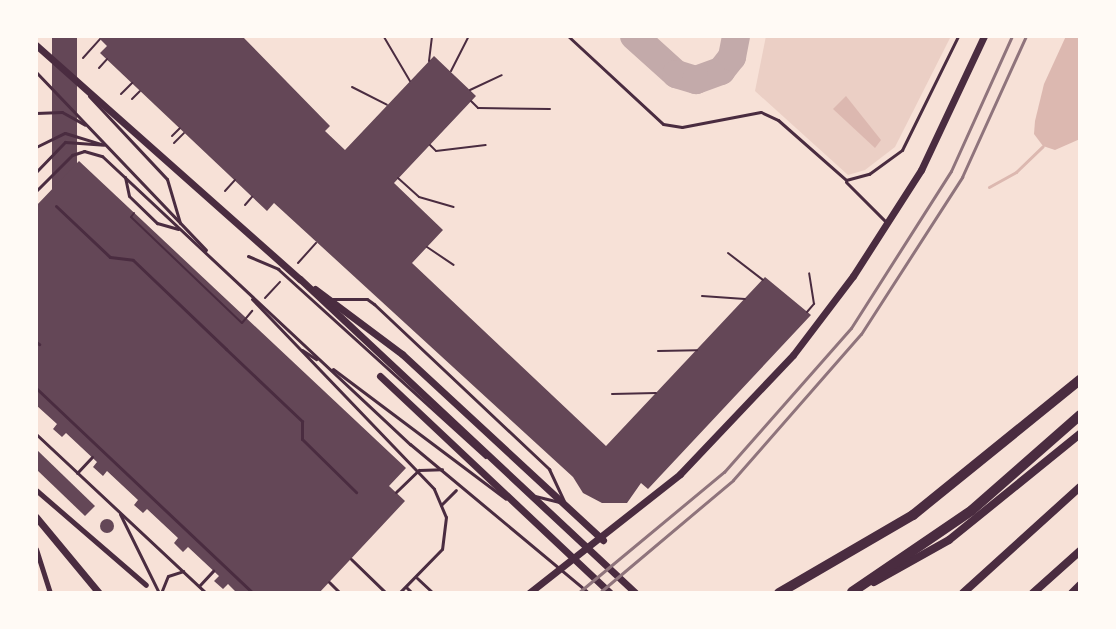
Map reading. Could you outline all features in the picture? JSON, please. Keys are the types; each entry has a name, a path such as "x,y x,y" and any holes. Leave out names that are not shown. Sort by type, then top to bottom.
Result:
{"highway":[{"path":"779,593 923,508 1080,380"},
{"path":"851,592 972,510 1080,415"}],"main road":[{"path":"851,592 949,540 1080,434"},
{"path":"963,593 1080,487"},
{"path":"1033,593 1080,551"},
{"path":"1072,593 1080,585"}],"street":[{"path":"529,593 603,540 680,474 771,381 887,224 938,139 984,36"},
{"path":"36,45 300,279 636,593"},
{"path":"300,279 402,354 603,540"},
{"path":"380,376 610,593"},
{"path":"36,490 146,585"},
{"path":"36,517 99,593"},
{"path":"36,549 50,593"}],"lane":[{"path":"568,36 663,124 682,127 761,112 778,120 846,180 887,224"},
{"path":"846,180 869,174 902,150 958,36"},
{"path":"36,72 297,346 426,476 441,505 446,531 442,549 399,593"},
{"path":"75,79 167,179 182,231"},
{"path":"36,113 62,112 88,127"},
{"path":"36,147 65,133 104,145"},
{"path":"36,172 65,142 104,145"},
{"path":"36,191 67,158 84,151 102,156 442,469 589,593"},
{"path":"124,176 129,196 157,223 182,231"},
{"path":"56,206 110,257 133,260 302,421 302,439 356,492"},
{"path":"248,256 278,269 521,489 564,503"},
{"path":"312,300 360,298 374,304 549,469 564,503"},
{"path":"297,346 519,508"},
{"path":"36,388 253,593"},
{"path":"36,434 206,593"},
{"path":"77,473 92,457"},
{"path":"396,492 419,470 442,469"},
{"path":"441,505 456,490"},
{"path":"118,511 160,593"},
{"path":"351,559 386,593"},
{"path":"160,593 168,576 183,571"},
{"path":"199,586 213,571"},
{"path":"417,578 433,593"},
{"path":"329,582 340,593"},
{"path":"406,587 412,593"}],"path":[{"path":"429,61 432,36"},
{"path":"451,71 469,36"},
{"path":"384,37 410,81"},
{"path":"83,58 100,39"},
{"path":"99,68 107,59"},
{"path":"470,90 502,75"},
{"path":"121,94 132,83"},
{"path":"352,87 387,105"},
{"path":"132,99 140,91"},
{"path":"471,101 478,108 550,109"},
{"path":"172,136 180,128"},
{"path":"174,143 184,133"},
{"path":"430,145 436,151 486,145"},
{"path":"398,178 419,197 454,207"},
{"path":"225,191 235,180"},
{"path":"245,205 252,197"},
{"path":"138,209 131,217 242,323 246,318"},
{"path":"427,247 454,265"},
{"path":"728,253 763,280"},
{"path":"807,312 814,304 809,273"},
{"path":"702,296 745,299"},
{"path":"658,351 697,350"},
{"path":"612,394 656,393"}],"shaded area":[{"path":"766,36 951,36 895,147 865,170 848,175 755,91"},
{"path":"1066,36 1080,36 1080,139 1055,150 1043,146 1034,134 1035,121 1044,84"},
{"path":"846,96 881,140 875,148 833,109"}],"building":[{"path":"52,36 77,36 77,306 52,306"},
{"path":"97,36 242,36 330,126 325,131 345,150 434,56 476,96 394,183 443,230 412,263 606,446 765,277 811,315 648,489 641,483 627,503 602,503 583,493 573,477 274,203 267,211 100,53 107,46"},
{"path":"79,161 406,468 389,486 405,501 319,593 237,593 228,584 223,589 214,581 219,576 188,547 183,552 174,543 178,538 147,509 143,513 134,505 138,500 107,471 103,476 93,467 97,462 66,433 62,437 53,429 57,424 36,405 36,206"},
{"path":"36,449 95,506 85,516 36,469"},
{"path":"107,519 114,526 107,533 100,526"}],"waterway":[{"path":"989,187 1016,172 1043,146"}],"taxiway":[{"path":"634,36 676,74 696,80 721,71 732,57 736,36"}],"railway":[{"path":"578,593 724,472 851,328 951,171 1012,36"},
{"path":"599,593 733,480 861,334 962,177 1026,36"}]}
